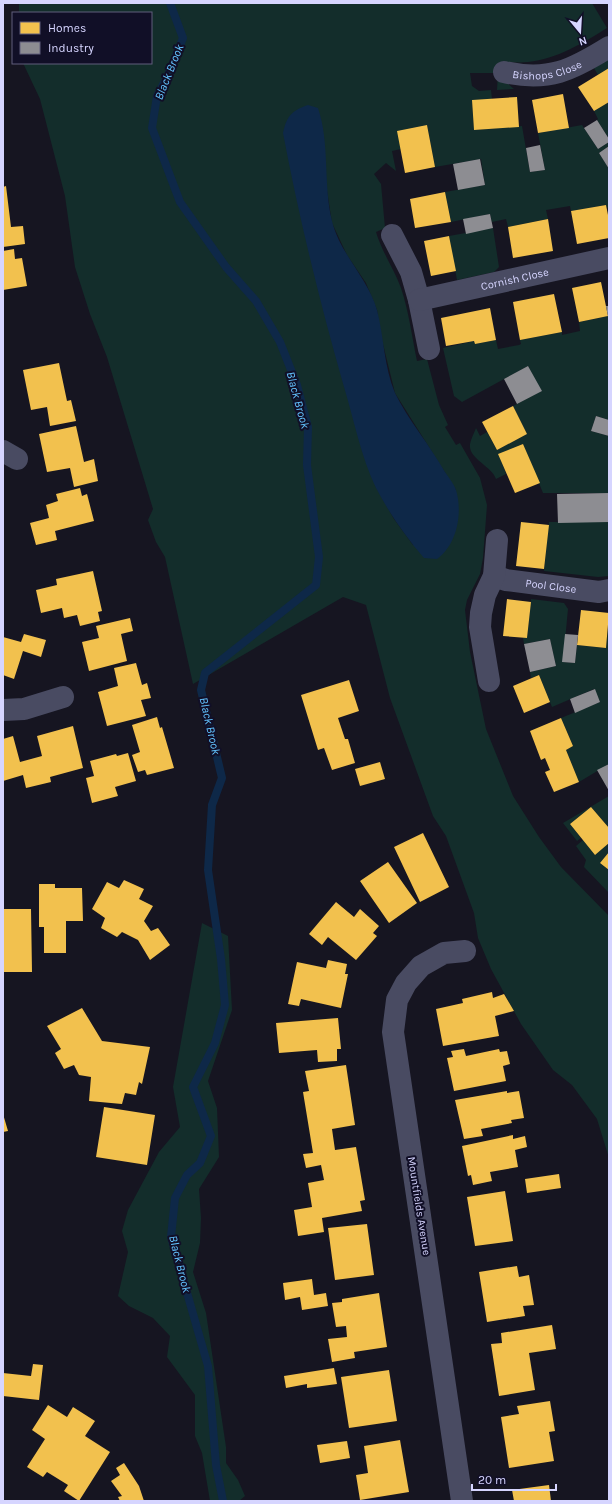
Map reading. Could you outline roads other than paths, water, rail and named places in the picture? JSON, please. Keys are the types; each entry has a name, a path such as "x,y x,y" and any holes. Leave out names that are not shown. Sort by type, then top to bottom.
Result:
{"street":[{"name":"Bishops Close","path":"504,72 524,77 538,77 563,71 580,64 609,47"},
{"path":"392,235 411,272 420,300 429,349"},
{"name":"Cornish Close","path":"420,300 609,258"},
{"path":"489,681 480,627 481,609 485,595 494,576 497,540"},
{"name":"Pool Close","path":"494,576 506,580 599,592 609,590"},
{"path":"3,710 24,709 63,696"},
{"name":"Mountfields Avenue","path":"462,1501 393,1032 397,1000 406,983 421,966 444,953 465,951"}],"water":[{"path":"308,105 318,108 322,121 329,207 332,221 341,244 373,298 377,310 391,383 400,403 453,483 456,490 459,509 457,528 449,546 437,559 424,558 392,515 376,488 366,464 358,438 310,260 283,133 288,118 297,110"}],"waterway":[{"name":"Black Brook","path":"170,3 183,38 170,71 157,96 152,128 180,202 226,267 256,301 280,342 297,385 308,427 307,465 319,557 316,585 205,673 201,690 222,778 212,805 208,870 221,959 225,1005 215,1043 193,1087 211,1136 200,1163 187,1175 175,1198 171,1237 208,1366 216,1465 223,1501"}]}
